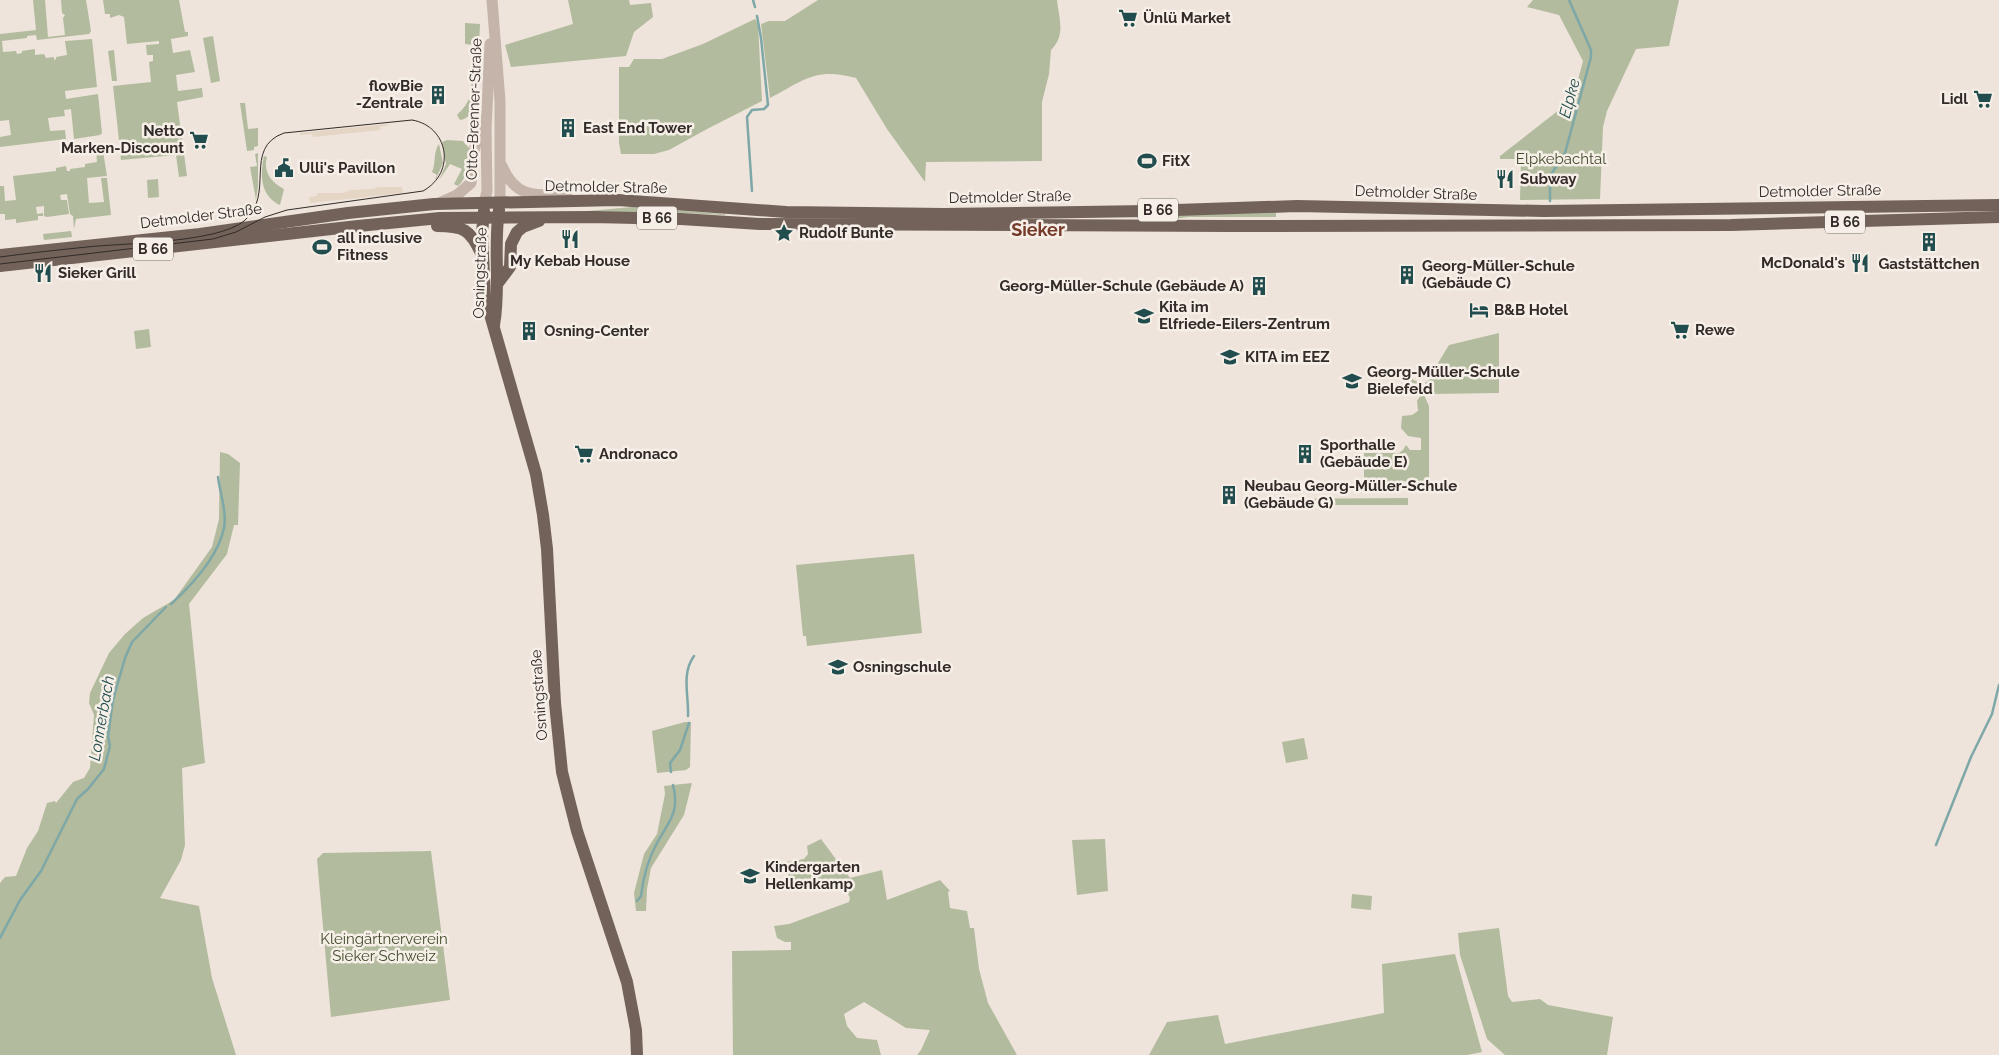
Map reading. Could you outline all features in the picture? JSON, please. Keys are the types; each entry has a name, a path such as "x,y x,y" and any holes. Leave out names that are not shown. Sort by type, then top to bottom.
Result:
{"main road":[{"name":"Detmolder Straße","path":"0,266 26,258 348,213 434,204 618,200 761,211 1020,214 1297,206 1466,211 1999,206"},
{"name":"Osningstraße","path":"484,203 483,258 485,297 536,474 544,515 554,703 566,788 577,831 627,982 636,1030 636,1055"},
{"name":"Osningstraße","path":"494,328 498,284 498,218 500,203"},
{"path":"1296,226 1297,206"},
{"path":"1731,208 1731,224"},
{"path":"1769,208 1769,224"},
{"path":"1587,224 1588,210"},
{"path":"498,284 510,267 511,244 517,232 532,222 553,217"},
{"name":"Detmolder Straße","path":"0,255 26,258 440,218 681,219 780,224 1296,226 1769,224 1999,217"},
{"path":"365,225 380,230 442,226 461,228 472,235 483,258"}],"street":[{"name":"Otto-Brenner-Straße","path":"484,203 486,191 486,130 492,0"},
{"name":"Otto-Brenner-Straße","path":"492,15 499,84 500,203"},
{"name":"B 66","path":"434,204 457,195 471,182 475,146 480,134 486,130"},
{"path":"500,163 509,179 523,192 536,195 594,195 618,200"}],"green space":[{"path":"33,0 45,0 48,37 65,35 63,18 65,15 62,13 61,0 86,0 91,31 89,34 37,40 36,35 2,41 3,52 16,51 17,54 22,53 22,51 35,49 35,55 44,54 46,58 54,57 54,60 56,57 67,55 65,41 92,39 97,87 65,91 66,99 98,94 102,133 100,135 74,139 71,109 64,110 65,116 48,118 50,131 65,130 66,139 0,147 0,137 11,135 9,120 0,121 0,34 36,30"},
{"path":"103,0 179,0 185,32 188,32 188,36 171,39 173,53 190,50 195,72 176,75 178,91 202,88 203,97 177,102 187,176 179,177 176,155 121,160 119,143 125,143 124,140 119,140 113,86 151,82 149,62 153,61 153,55 147,55 146,45 159,44 159,41 127,44 124,17 119,15 110,18 110,14 105,14"},
{"path":"568,0 629,0 630,5 651,3 653,17 634,32 626,56 511,67 505,45 573,24"},
{"path":"818,0 1057,0 1060,33 1059,39 1051,50 1049,74 1042,102 1042,161 926,162 925,182 887,129 856,78 830,74 811,77 770,98 761,24 769,21 785,21"},
{"name":"Elpkebachtal","path":"1533,0 1679,0 1669,46 1636,49 1607,111 1603,127 1600,199 1520,200 1521,159 1500,159 1500,156 1573,99 1583,61 1559,15 1527,7"},
{"path":"755,19 758,24 762,101 669,150 654,154 621,154 619,143 619,67 629,67 634,59 662,59 703,44"},
{"path":"465,23 480,24 478,67 474,67 475,45 465,44"},
{"path":"213,36 220,81 211,83 203,38"},
{"path":"114,50 117,81 112,81 108,51"},
{"path":"472,77 477,77 475,103 470,114 460,120 457,115 469,98"},
{"path":"240,103 245,103 248,129 258,128 258,146 254,147 254,150 247,151"},
{"path":"447,140 463,141 469,148 468,168 458,186 454,184 462,169 450,164 439,180 446,164 442,142"},
{"path":"439,144 443,163 436,179 435,179 437,175 432,172"},
{"path":"96,149 103,151 107,176 87,178 89,203 104,202 101,178 107,178 111,215 76,219 74,229 73,216 70,214 67,194 60,195 61,200 67,200 69,214 47,217 44,216 44,206 36,207 37,214 43,213 43,216 38,216 38,220 16,223 16,219 5,220 5,214 0,214 0,186 4,186 5,201 16,200 13,176 56,171 56,168 66,166 67,171 85,167 85,164 97,162"},
{"path":"258,153 256,200 250,167 257,166 255,154"},
{"path":"264,156 267,157 266,167 269,176 284,189 280,205 268,196 263,184"},
{"path":"158,179 159,197 148,198 147,180"},
{"path":"632,207 725,215 660,212 588,213 588,211"},
{"path":"1276,211 1276,217 1189,217 1158,221 1155,216"},
{"path":"71,231 72,237 44,240 43,234"},
{"path":"149,329 151,347 136,349 134,331"},
{"path":"1499,333 1499,393 1431,394 1425,383 1431,378 1432,373 1449,345"},
{"path":"1412,379 1418,382 1429,406 1429,477 1425,477 1425,481 1364,482 1364,453 1399,453 1406,445 1410,450 1421,450 1421,438 1408,436 1401,428 1402,416 1412,415 1418,411 1417,401 1421,395 1416,384 1409,382"},
{"path":"220,452 228,454 240,463 238,525 234,525 227,554 189,604 205,763 182,768 185,845 181,860 160,898 199,906 212,978 236,1055 0,1055 0,883 5,877 16,876 27,848 38,831 47,803 55,801 56,803 73,782 84,778 90,768 94,715 89,703 90,693 109,653 125,634 143,618 174,600 212,547 219,519"},
{"path":"1408,498 1408,505 1254,505 1254,499"},
{"path":"914,554 922,633 807,646 806,636 803,636 796,565"},
{"path":"691,722 690,767 686,770 657,773 652,731"},
{"path":"1304,738 1308,759 1286,763 1282,742"},
{"path":"692,783 684,815 651,868 647,889 646,911 636,911 634,893 644,854 657,834 665,794 664,786"},
{"path":"821,839 850,878 882,870 887,900 940,880 950,891 948,892 950,908 967,911 970,928 974,928 979,969 988,1003 1017,1055 917,1055 930,1030 906,1028 864,1002 844,1014 847,1026 857,1038 877,1040 881,1055 733,1055 732,951 791,950 791,942 785,942 777,938 774,926 789,924 849,902 850,898 841,879 818,884 789,879 786,862 804,859 808,854 807,846"},
{"path":"1105,839 1108,891 1077,895 1072,840"},
{"name":"Kleingärtnerverein Sieker Schweiz","path":"431,851 450,1000 331,1017 317,859 323,853"},
{"path":"1352,894 1372,896 1371,910 1351,908"},
{"path":"1499,928 1508,996 1512,1002 1540,999 1548,1005 1613,1017 1607,1055 1505,1055 1487,1039 1460,955 1458,933"},
{"path":"1455,954 1482,1052 1467,1055 1149,1055 1167,1022 1218,1015 1225,1044 1384,1013 1382,964"}],"shaded area":[{"path":"389,124 380,127 381,130 313,137 312,134 300,135 300,133"},
{"path":"402,187 403,193 310,203 309,197 317,196 317,193 343,193 350,190"}],"waterway":[{"path":"753,0 755,7"},
{"name":"Elpke","path":"1550,201 1550,176 1565,153 1591,57 1591,50 1569,0"},
{"path":"752,191 747,117 752,110 764,109 768,105 757,16"},
{"name":"Lonnerbach","path":"171,604 204,569 221,539 225,516 218,477"},
{"name":"Lonnerbach","path":"0,938 20,900 41,871 77,799 104,769 110,746 108,736 113,700 125,658 132,642 166,607"},
{"path":"688,716 686,685 688,670 694,656"},
{"path":"1936,845 1971,757 1992,714 1999,685"},
{"path":"671,772 670,763 680,750 689,723"},
{"path":"637,901 641,896 651,856 674,810 675,795 673,785"}],"tram line":[{"path":"0,257 87,247 169,241 213,234 231,228 244,221 253,210 258,198 261,161 265,149 272,140 284,133 412,120 424,124 434,131 444,151 441,173 434,183 423,191 287,210 265,217 236,232 213,239 0,264"}],"place":[{"name":"Ünlü Market","path":"1128,18"},
{"name":"flowBie -Zentrale","path":"438,95"},
{"name":"Lidl","path":"1983,99"},
{"name":"East End Tower","path":"568,128"},
{"name":"Netto Marken-Discount","path":"199,140"},
{"name":"FitX","path":"1147,161"},
{"name":"Ulli's Pavillon","path":"284,168"},
{"name":"Subway","path":"1505,179"},
{"name":"Rudolf Bunte","path":"784,233"},
{"name":"My Kebab House","path":"570,239"},
{"name":"Gaststättchen","path":"1929,242"},
{"name":"all inclusive Fitness","path":"322,247"},
{"name":"McDonald's","path":"1860,263"},
{"name":"Sieker Grill","path":"43,273"},
{"name":"Georg-Müller-Schule (Gebäude C)","path":"1407,275"},
{"name":"Georg-Müller-Schule (Gebäude A)","path":"1259,286"},
{"name":"B&B Hotel","path":"1479,310"},
{"name":"Kita im Elfriede-Eilers-Zentrum","path":"1144,316"},
{"name":"Rewe","path":"1680,330"},
{"name":"Osning-Center","path":"529,331"},
{"name":"KITA im EEZ","path":"1230,357"},
{"name":"Georg-Müller-Schule Bielefeld","path":"1352,381"},
{"name":"Andronaco","path":"584,454"},
{"name":"Sporthalle (Gebäude E)","path":"1305,454"},
{"name":"Neubau Georg-Müller-Schule (Gebäude G)","path":"1229,495"},
{"name":"Osningschule","path":"838,667"},
{"name":"Kindergarten Hellenkamp","path":"750,876"}],"district":[{"name":"Sieker","path":"1038,230"}]}
